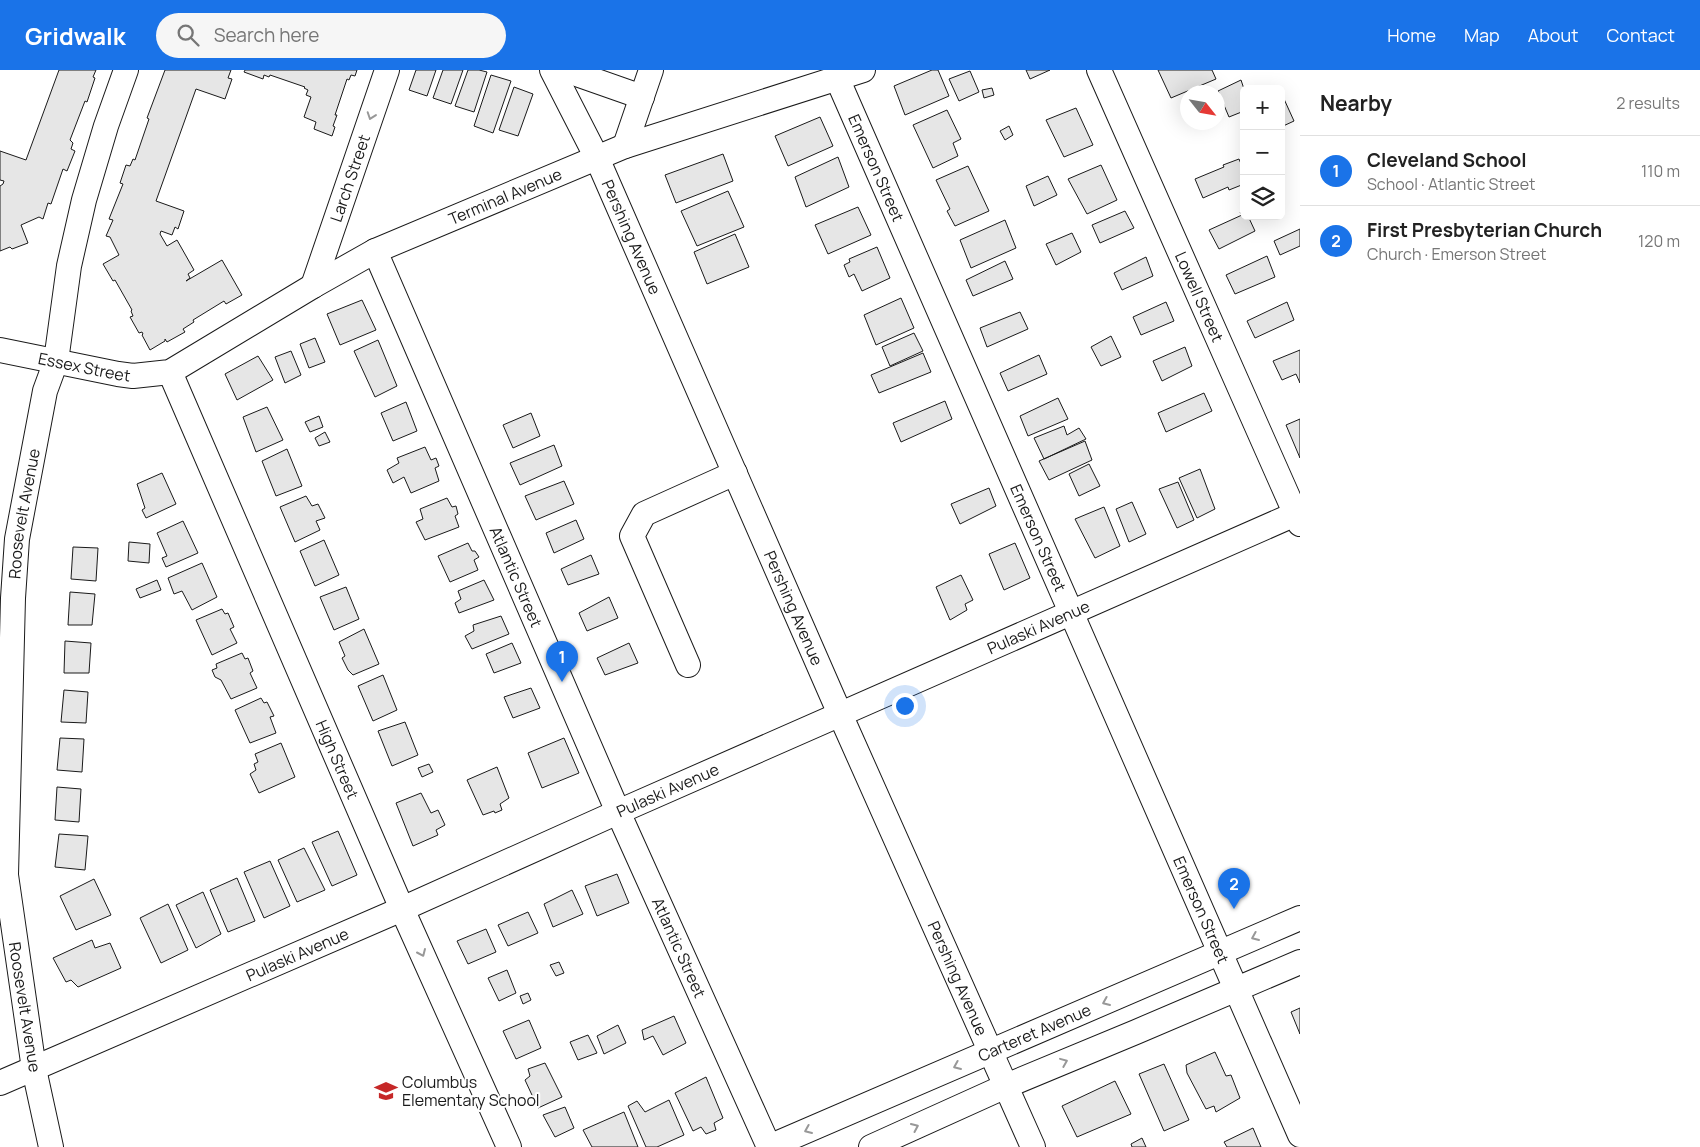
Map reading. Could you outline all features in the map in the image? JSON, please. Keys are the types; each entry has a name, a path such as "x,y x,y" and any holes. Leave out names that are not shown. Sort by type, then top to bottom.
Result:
{"street":[{"name":"Roosevelt Avenue","path":"51,1147 34,1069 6,875 13,598 8,541 45,390 56,361 69,266 84,200 106,126 126,70"},
{"name":"Larch Street","path":"312,286 387,70"},
{"name":"Pershing Avenue","path":"552,70 597,158 1032,1147"},
{"path":"565,70 642,96"},
{"path":"625,146 651,70"},
{"name":"Terminal Avenue","path":"170,372 312,286 375,251 625,146 863,70"},
{"name":"Lowell Street","path":"1099,70 1299,517"},
{"name":"Emerson Street","path":"837,78 1300,1136"},
{"name":"Atlantic Street","path":"375,251 618,812 769,1147"},
{"name":"Essex Street","path":"0,350 133,376 170,372"},
{"name":"High Street","path":"170,372 402,909 508,1147"},
{"path":"688,665 632,536 644,514 735,473"},
{"name":"Pulaski Avenue","path":"0,1083 402,909 840,714 1299,517"},
{"name":"Carteret Avenue","path":"769,1147 1300,918"},
{"path":"871,1147 1006,1086 1300,962"}],"building":[{"path":"59,70 96,70 87,102 85,101 70,140 73,143 71,149 75,151 67,171 63,169 51,204 48,203 43,219 39,217 21,225 28,243 0,251 0,186 4,181 0,180 0,151 26,160"},
{"path":"165,70 231,70 228,78 232,79 225,99 196,89 156,201 184,211 178,229 175,227 172,235 161,231 160,234 167,246 177,240 194,270 188,274 190,278 186,281 222,260 242,295 226,304 224,301 193,320 194,322 183,329 185,332 167,342 165,339 165,341 150,350 142,332 139,333 130,317 133,316 132,310 115,280 113,281 103,264 119,255 110,237 106,236 113,220 109,219 123,184 120,183 126,165 130,166 133,159 135,160 149,119 147,118"},
{"path":"245,70 357,70 355,76 351,75 349,80 347,79 335,115 337,115 332,136 314,129 316,122 304,117 311,97 306,95 308,90 305,87 270,75 269,77 264,75 263,79 244,72"},
{"path":"416,70 436,70 427,96 409,90"},
{"path":"443,70 463,70 451,104 433,98"},
{"path":"468,70 487,72 474,112 455,106"},
{"path":"932,70 938,70 949,96 905,115 894,86"},
{"path":"1026,70 1050,70 1030,79"},
{"path":"1158,70 1212,70 1216,79 1202,85 1180,85 1180,94 1171,98"},
{"path":"970,71 979,92 959,101 949,79"},
{"path":"491,75 511,81 493,133 474,126"},
{"path":"1241,80 1243,85 1240,85 1240,113 1229,117 1225,108 1225,88"},
{"path":"514,87 533,94 518,136 499,130"},
{"path":"992,88 994,95 984,98 982,90"},
{"path":"1285,101 1294,121 1285,125"},
{"path":"1076,108 1093,145 1064,157 1046,120"},
{"path":"947,110 961,139 953,143 958,156 933,168 913,125"},
{"path":"820,117 833,146 788,166 775,136"},
{"path":"1009,126 1013,135 1005,140 1000,131"},
{"path":"723,154 733,181 676,203 665,175"},
{"path":"838,157 849,187 806,207 795,177"},
{"path":"1239,159 1240,186 1229,190 1228,187 1203,198 1195,179 1224,167 1223,165"},
{"path":"1101,165 1117,200 1087,214 1068,179"},
{"path":"968,166 989,211 955,226 947,211 950,209 936,180"},
{"path":"1048,176 1057,195 1034,206 1026,186"},
{"path":"728,191 744,227 697,246 681,211"},
{"path":"858,207 871,235 828,254 815,225"},
{"path":"1125,211 1134,228 1100,243 1092,225"},
{"path":"1240,216 1240,220 1250,220 1255,231 1219,249 1209,230"},
{"path":"1005,220 1016,248 971,268 960,240"},
{"path":"1300,229 1300,246 1280,255 1274,241"},
{"path":"1072,233 1081,252 1056,265 1046,244"},
{"path":"735,234 749,267 707,284 694,252"},
{"path":"877,247 890,278 862,291 854,274 849,277 844,265 850,262 849,259"},
{"path":"1267,256 1275,277 1235,294 1226,275"},
{"path":"1146,257 1153,276 1122,290 1114,273"},
{"path":"1005,261 1013,279 973,296 966,280"},
{"path":"901,298 914,328 876,345 864,315"},
{"path":"362,300 376,330 340,345 327,314"},
{"path":"1166,302 1174,321 1141,335 1133,317"},
{"path":"1287,302 1294,320 1255,338 1247,321"},
{"path":"1020,312 1028,329 987,347 980,328"},
{"path":"914,333 923,351 890,366 882,347"},
{"path":"1111,336 1121,357 1101,366 1091,347"},
{"path":"315,338 325,362 309,368 300,344"},
{"path":"378,340 397,386 375,397 354,351"},
{"path":"1185,347 1192,366 1162,381 1153,361"},
{"path":"1300,350 1300,383 1296,374 1282,380 1273,361"},
{"path":"291,351 301,375 285,383 275,357"},
{"path":"923,353 931,372 879,393 871,375"},
{"path":"1039,355 1047,374 1008,391 1000,373"},
{"path":"258,356 273,380 237,400 225,374"},
{"path":"1204,393 1212,411 1166,432 1158,413"},
{"path":"1058,398 1068,419 1028,436 1020,416"},
{"path":"945,401 952,419 901,442 893,423"},
{"path":"406,402 417,431 393,441 381,413"},
{"path":"267,407 283,440 256,452 243,417"},
{"path":"531,413 540,436 513,448 503,425"},
{"path":"319,416 323,427 310,432 305,422"},
{"path":"1300,419 1300,458 1286,425"},
{"path":"1064,426 1067,435 1079,428 1086,439 1044,459 1034,438"},
{"path":"325,432 330,442 319,446 315,438"},
{"path":"1085,441 1092,460 1049,480 1039,461"},
{"path":"554,445 562,466 520,485 510,463"},
{"path":"425,447 431,460 436,458 439,466 435,468 439,481 411,493 404,477 393,483 387,470 399,463 397,458"},
{"path":"287,449 302,486 276,496 262,461"},
{"path":"1089,464 1100,486 1079,496 1069,474"},
{"path":"1200,469 1215,509 1197,518 1179,478"},
{"path":"162,473 176,504 146,518 142,510 145,508 137,484"},
{"path":"564,481 574,504 536,520 525,496"},
{"path":"1178,482 1194,520 1177,528 1159,489"},
{"path":"989,488 996,506 960,524 951,504"},
{"path":"306,496 312,506 318,504 325,518 316,521 320,530 295,542 280,507"},
{"path":"447,498 452,507 456,506 458,514 455,516 459,527 425,540 416,522 423,519 420,509"},
{"path":"1132,502 1146,534 1129,542 1116,509"},
{"path":"1104,507 1120,546 1095,558 1075,519"},
{"path":"576,520 584,539 554,553 546,533"},
{"path":"183,521 198,553 166,567 162,558 167,556 157,533"},
{"path":"324,540 339,575 315,586 300,551"},
{"path":"129,542 150,544 149,563 128,561"},
{"path":"468,543 472,551 475,551 479,557 474,560 478,570 450,582 438,556"},
{"path":"1015,543 1030,578 1004,590 989,554"},
{"path":"73,547 98,548 96,581 71,579"},
{"path":"591,555 599,574 568,585 561,569"},
{"path":"202,563 217,597 192,610 182,591 174,594 168,578"},
{"path":"961,575 973,600 965,604 967,610 950,620 936,587"},
{"path":"157,580 161,590 140,598 136,589"},
{"path":"484,580 494,600 459,613 455,603 461,599 458,591"},
{"path":"346,587 359,619 334,630 320,597"},
{"path":"70,592 95,594 92,625 68,625"},
{"path":"609,597 618,618 587,631 579,613"},
{"path":"222,609 225,614 228,613 234,627 230,629 237,643 212,655 196,620"},
{"path":"501,616 509,634 472,649 465,636 474,631 473,625"},
{"path":"364,629 379,664 353,675 342,658 345,656 339,642"},
{"path":"65,641 91,643 89,673 64,673"},
{"path":"512,643 521,663 494,673 486,654"},
{"path":"629,643 638,663 605,675 597,658"},
{"path":"242,653 245,659 248,658 253,671 250,673 257,688 231,699 221,680 215,677 212,670 217,668 216,664"},
{"path":"383,675 397,710 373,721 358,686"},
{"path":"531,688 540,708 513,718 504,697"},
{"path":"64,690 88,692 86,723 61,722"},
{"path":"261,698 264,703 267,702 274,716 270,717 276,733 250,743 235,710"},
{"path":"405,722 418,755 392,766 378,731"},
{"path":"60,738 84,739 82,772 57,770"},
{"path":"564,738 579,773 542,788 528,753"},
{"path":"281,743 295,777 259,793 250,774 256,770 254,764 258,762 255,754"},
{"path":"429,764 433,772 422,777 418,768"},
{"path":"497,767 509,798 500,804 502,810 483,815 467,780"},
{"path":"57,787 81,789 79,822 55,820"},
{"path":"421,793 431,813 438,810 445,825 436,830 438,835 413,846 396,803"},
{"path":"338,831 357,875 332,886 312,842"},
{"path":"59,834 88,836 85,870 55,867"},
{"path":"304,848 325,890 297,902 278,860"},
{"path":"270,861 290,906 264,918 244,872"},
{"path":"617,874 629,903 597,916 585,886"},
{"path":"237,878 255,921 228,932 210,890"},
{"path":"94,879 111,915 76,930 60,896"},
{"path":"572,890 583,914 553,927 544,904"},
{"path":"203,892 221,934 196,948 176,905"},
{"path":"168,904 188,950 161,963 140,918"},
{"path":"528,912 538,933 508,946 498,925"},
{"path":"486,929 496,952 468,964 457,941"},
{"path":"92,940 95,948 110,943 121,968 78,987 71,980 66,982 53,958"},
{"path":"559,962 564,973 556,976 550,965"},
{"path":"507,970 516,993 499,1001 488,978"},
{"path":"528,993 531,1000 523,1004 520,996"},
{"path":"1300,1008 1300,1034 1291,1012"},
{"path":"674,1016 686,1043 663,1055 653,1036 644,1040 642,1030"},
{"path":"529,1020 541,1048 516,1059 503,1031"},
{"path":"618,1025 626,1043 604,1054 597,1036"},
{"path":"588,1035 597,1053 578,1060 570,1042"},
{"path":"1215,1052 1226,1076 1231,1075 1240,1098 1216,1112 1214,1106 1206,1109 1187,1073 1186,1065"},
{"path":"545,1063 562,1097 538,1108 525,1080 530,1076 528,1069"},
{"path":"1164,1064 1189,1120 1164,1131 1139,1074"},
{"path":"706,1077 723,1118 714,1123 716,1130 706,1134 701,1127 693,1131 675,1093"},
{"path":"1115,1081 1131,1114 1077,1137 1062,1106"},
{"path":"669,1100 684,1135 657,1147 646,1147 628,1106 637,1101 645,1112"},
{"path":"565,1107 574,1128 555,1137 543,1115"},
{"path":"624,1112 638,1147 592,1147 583,1130"},
{"path":"1253,1128 1261,1147 1227,1147 1224,1142"},
{"path":"1142,1138 1146,1147 1132,1147 1131,1144"}],"place":[{"name":"Cleveland School","path":"562,682"},
{"name":"First Presbyterian Church","path":"1234,909"},
{"name":"Columbus Elementary School","path":"386,1091"}]}
